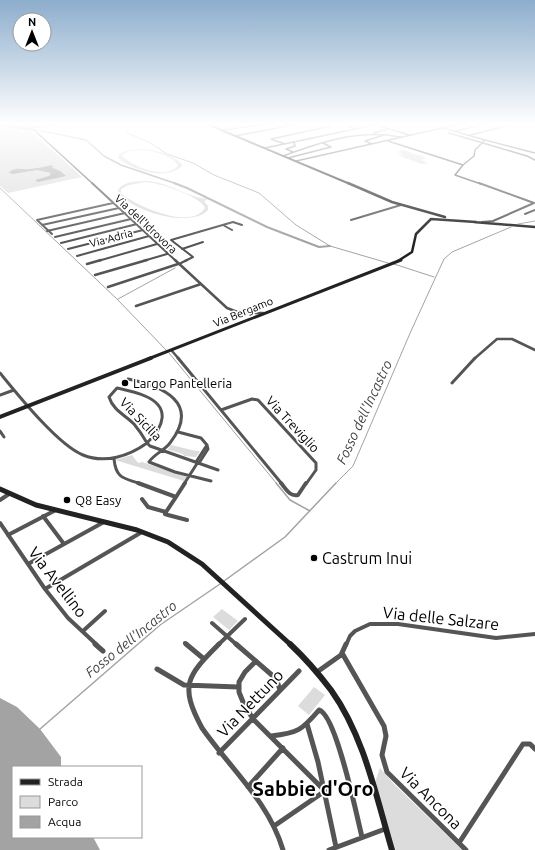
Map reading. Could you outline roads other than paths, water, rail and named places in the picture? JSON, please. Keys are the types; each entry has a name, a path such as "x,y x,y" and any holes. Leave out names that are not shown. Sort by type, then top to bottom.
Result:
{"street":[{"name":"Via dell'Idrovora","path":"70,164 137,224 178,264 231,310 247,314 265,313"},
{"path":"302,164 401,205 437,215 476,222 535,227"},
{"path":"459,164 463,165 455,175 534,204 492,221 476,222"},
{"path":"52,234 37,220 113,203"},
{"path":"351,220 401,205"},
{"path":"42,225 119,208"},
{"path":"525,214 535,210"},
{"path":"48,231 125,213"},
{"path":"55,237 131,219"},
{"name":"Via Bergamo","path":"0,417 172,351 406,258 413,249 415,234 430,220 438,219 476,222"},
{"path":"108,287 158,272 193,257 170,240 223,224 235,222 242,225"},
{"path":"62,243 137,224"},
{"path":"223,224 232,230"},
{"path":"68,249 143,230"},
{"name":"Via Adria","path":"77,256 149,236"},
{"path":"182,249 202,242"},
{"path":"87,264 157,244"},
{"path":"95,275 167,254"},
{"path":"136,306 201,284"},
{"path":"452,383 474,358 498,338 513,340 535,350"},
{"name":"Via Treviglio","path":"172,351 291,495 298,495 316,470 316,463 258,400 252,399 221,410"},
{"path":"0,373 28,407 62,440 79,453 95,459 114,459 129,454 147,443"},
{"path":"128,379 158,386 176,400 181,409 182,420 178,432 162,451 149,462 175,472 211,482"},
{"name":"Via Sicilia","path":"147,443 156,435 161,425 162,417 160,408 154,401 146,396 116,388 109,396 111,404 134,423 147,443 153,448 218,470"},
{"path":"0,395 14,390"},
{"path":"0,431 4,437"},
{"path":"166,512 207,445 201,438 178,432"},
{"path":"114,459 115,470 120,477 176,497"},
{"path":"0,489 28,502 143,531 177,545 208,570 317,672 343,708 356,733 392,850"},
{"path":"0,500 9,494"},
{"path":"142,498 148,507 166,512 165,514 187,520"},
{"path":"8,535 56,510"},
{"path":"43,516 64,544"},
{"path":"28,564 106,522"},
{"name":"Via Avellino","path":"0,523 45,589 68,618 103,651"},
{"path":"45,589 143,531"},
{"path":"82,631 105,611"},
{"path":"245,619 204,660 188,685 193,710 219,753 248,787 274,826 283,850"},
{"path":"212,623 274,677 280,690"},
{"name":"Via delle Salzare","path":"317,672 342,653 355,631 364,626 376,623 496,638 535,634"},
{"path":"186,644 204,660"},
{"name":"Via Ancona","path":"342,653 384,726 386,736 382,755 387,772 466,850"},
{"path":"256,661 244,674 238,687 253,719 325,791"},
{"path":"157,669 178,682 188,685 238,687"},
{"name":"Via Nettuno","path":"219,753 299,671"},
{"path":"271,736 295,732 307,724 319,710 326,715 337,738 362,837"},
{"path":"307,724 325,791 336,847"},
{"path":"459,843 523,745 527,743 535,749"},
{"path":"248,787 283,748"},
{"path":"274,826 325,791"},
{"path":"329,850 385,829"}],"water":[{"path":"52,165 53,168 66,176 38,182 35,180 49,176 51,173 37,170 13,174 9,173 16,169 30,169"},
{"path":"0,698 17,707 40,729 61,757 61,766 12,766 12,838 94,838 100,850 0,850"}],"waterway":[{"path":"118,164 177,184"},
{"path":"194,164 214,175 259,193 296,225 330,246 388,263"},
{"path":"174,183 267,227 319,247 330,246"},
{"path":"0,188 118,300 167,351"},
{"name":"Fosso dell'Incastro","path":"518,224 535,221"},
{"name":"Fosso dell'Incastro","path":"336,483 353,466 411,331 444,259 452,252 511,227"},
{"path":"394,264 434,277"},
{"path":"118,299 175,268"},
{"path":"169,353 277,484"},
{"path":"276,483 290,500 310,511"},
{"name":"Fosso dell'Incastro","path":"310,511 336,483"},
{"name":"Fosso dell'Incastro","path":"224,581 285,537 310,511"},
{"name":"Fosso dell'Incastro","path":"40,729 160,625 220,584"}],"place":[{"name":"Largo Pantelleria","path":"125,383"},
{"name":"Q8 Easy","path":"67,500"},
{"name":"Castrum Inui","path":"314,558"}],"district":[{"name":"Sabbie d'Oro","path":"313,789"}]}
